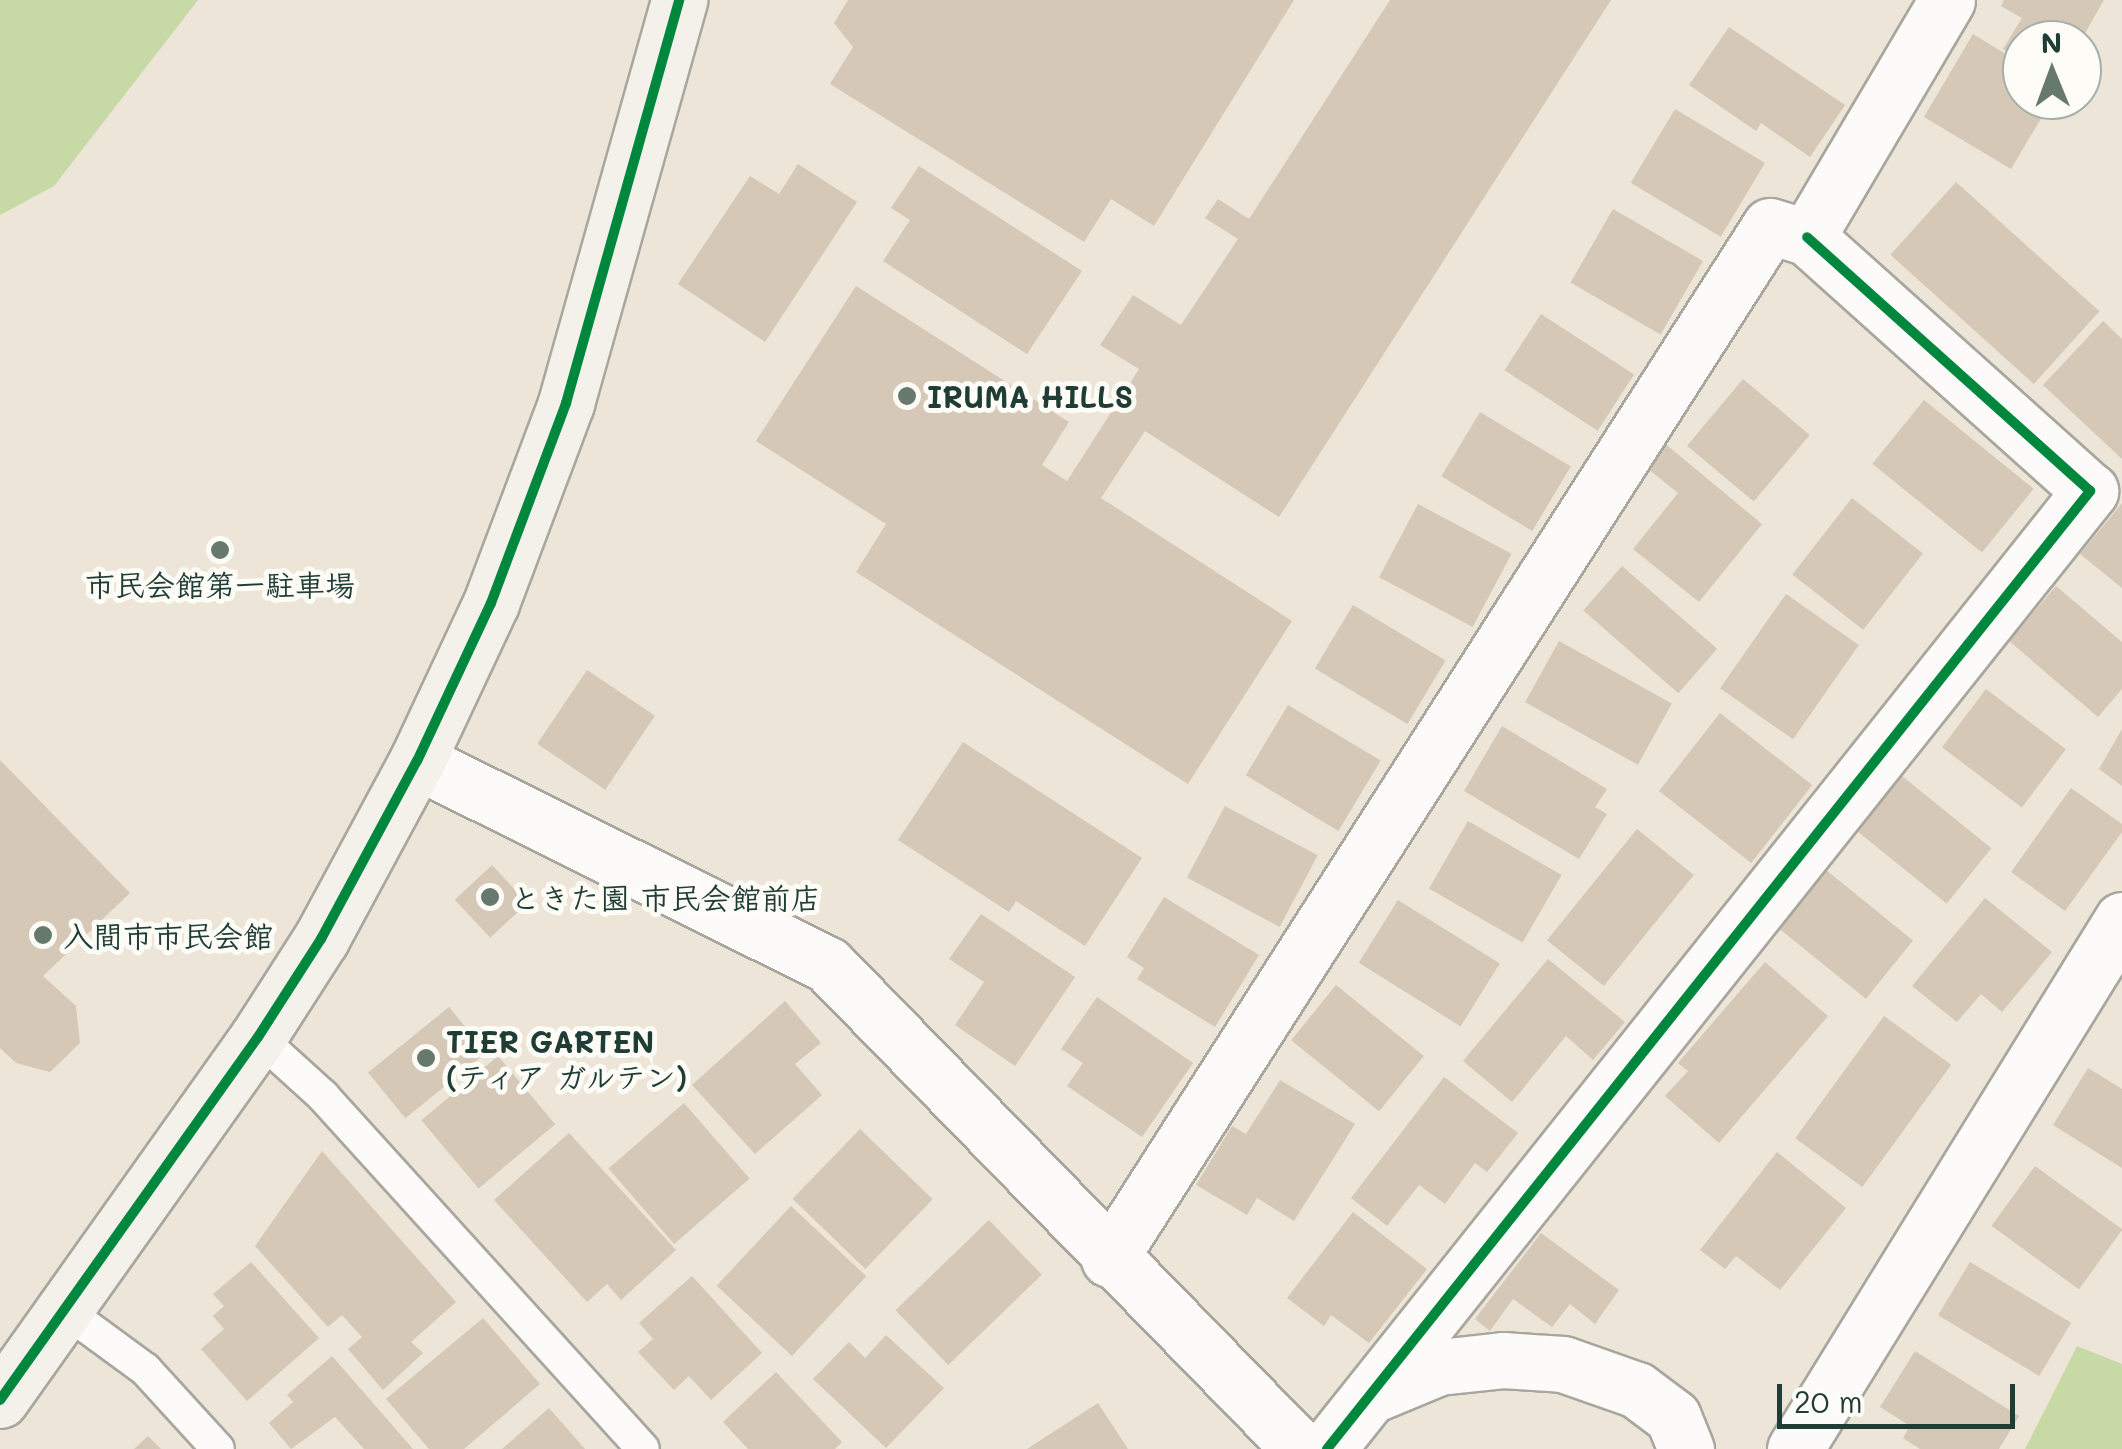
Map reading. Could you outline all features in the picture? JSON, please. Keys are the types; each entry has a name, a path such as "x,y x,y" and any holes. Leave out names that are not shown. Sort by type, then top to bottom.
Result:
{"street":[{"path":"0,1400 67,1312 258,1037 320,938 417,761 491,603 566,403 678,0"},
{"path":"1807,237 1947,0"},
{"path":"1109,1259 1770,226 1807,237 2090,491 1328,1449"},
{"path":"417,761 828,965 1109,1259 1300,1449"},
{"path":"1795,1449 2122,920"},
{"path":"1369,1396 1439,1367 1503,1360 1563,1364 1636,1390 1674,1417 1686,1449"}],"lane":[{"path":"258,1037 323,1096 643,1449"},
{"path":"67,1312 145,1369 218,1449"}],"green space":[{"path":"0,0 198,0 54,186 0,215"},
{"path":"2077,1346 2122,1364 2122,1449 2025,1449"}],"building":[{"path":"848,0 1294,0 1154,226 1111,199 1084,242 830,84 853,47 834,23"},
{"name":"IRUMA HILLS","path":"1390,0 1611,0 1279,517 1145,431 1101,498 1292,621 1188,784 856,572 886,524 756,441 856,286 1069,422 1042,465 1067,481 1139,369 1100,345 1133,295 1181,325 1238,239 1205,218 1218,199 1249,219"},
{"path":"2004,0 2104,0 2092,20 2021,20 2001,6"},
{"path":"1729,27 1845,105 1810,157 1761,123 1756,131 1689,85"},
{"path":"1973,34 2002,52 2002,120 2040,120 2011,169 1924,117"},
{"path":"1675,109 1765,163 1721,237 1631,183"},
{"path":"798,164 857,202 765,342 678,284 750,176 779,194"},
{"path":"919,166 1082,271 1027,354 883,261 910,220 891,208"},
{"path":"1956,182 2099,311 2034,384 1890,255"},
{"path":"1613,209 1703,261 1661,335 1570,283"},
{"path":"1541,314 1634,374 1598,431 1505,370"},
{"path":"2103,321 2122,339 2122,459 2043,385"},
{"path":"1743,379 1810,435 1754,502 1687,446"},
{"path":"1924,400 2034,489 1982,552 1872,464"},
{"path":"1480,412 1571,467 1532,531 1441,476"},
{"path":"1663,442 1762,524 1699,602 1633,549 1678,493 1647,468"},
{"path":"1852,498 1923,553 1863,630 1792,574"},
{"path":"2122,503 2122,588 2080,554"},
{"path":"1418,504 1512,554 1473,627 1379,577"},
{"path":"1622,566 1717,649 1678,693 1583,611"},
{"path":"2056,586 2122,642 2122,689 2098,717 2009,641"},
{"path":"1786,594 1859,645 1793,739 1720,688"},
{"path":"1353,605 1446,661 1407,724 1315,668"},
{"path":"1559,641 1672,704 1638,765 1525,702"},
{"path":"587,670 655,716 605,790 537,744"},
{"path":"1986,689 2066,749 2022,807 1942,747"},
{"path":"1288,705 1381,761 1338,831 1246,775"},
{"path":"1720,713 1812,785 1751,863 1659,791"},
{"path":"1502,726 1607,789 1595,807 1607,814 1579,859 1464,791"},
{"path":"2122,729 2122,786 2099,769"},
{"path":"963,742 1142,858 1085,946 1016,901 1009,912 898,840"},
{"name":"入間市市民会館","path":"0,760 130,893 43,976 76,1006 80,1043 50,1072 16,1063 0,1048"},
{"path":"1902,776 1991,848 1947,904 1857,831"},
{"path":"2071,788 2122,824 2122,832 2065,911 2011,872"},
{"path":"1225,806 1318,855 1280,927 1187,878"},
{"path":"1468,821 1562,875 1523,943 1429,889"},
{"path":"1637,829 1694,875 1604,986 1547,940"},
{"path":"492,865 527,903 490,938 455,900"},
{"path":"1826,870 1913,940 1866,999 1779,928"},
{"path":"1164,897 1259,955 1215,1027 1137,979 1144,968 1127,957"},
{"path":"1985,898 2052,952 2002,1012 1981,994 1957,1022 1912,986"},
{"path":"1398,900 1500,964 1461,1026 1359,963"},
{"path":"981,914 1075,977 1015,1066 955,1025 984,982 949,959"},
{"path":"1548,959 1625,1022 1593,1060 1566,1036 1512,1102 1463,1061"},
{"path":"1765,962 1828,1016 1719,1143 1665,1096 1688,1071 1678,1063"},
{"path":"1336,985 1424,1056 1379,1111 1291,1040"},
{"path":"1097,997 1193,1063 1142,1137 1067,1086 1083,1063 1061,1049"},
{"path":"785,1001 821,1043 795,1064 822,1095 755,1154 692,1085"},
{"path":"449,1007 486,1053 405,1118 368,1072"},
{"path":"1884,1016 1951,1065 1862,1187 1795,1138"},
{"path":"498,1056 555,1124 479,1188 421,1120"},
{"path":"2088,1068 2122,1089 2122,1168 2053,1125"},
{"path":"1444,1077 1518,1133 1487,1172 1475,1163 1445,1204 1419,1185 1387,1226 1351,1198"},
{"path":"1280,1080 1355,1124 1294,1221 1257,1198 1247,1215 1196,1185 1232,1126 1246,1134"},
{"path":"684,1103 750,1178 674,1244 609,1169"},
{"path":"860,1129 933,1199 865,1269 793,1199"},
{"path":"569,1133 676,1250 621,1300 607,1284 587,1302 494,1200"},
{"path":"322,1151 456,1302 411,1342 423,1353 383,1390 348,1349 362,1337 342,1315 328,1327 255,1246"},
{"path":"1777,1152 1846,1208 1780,1290 1736,1256 1725,1269 1700,1250"},
{"path":"2035,1166 2122,1229 2079,1289 1992,1226"},
{"path":"791,1206 866,1276 792,1356 717,1286"},
{"path":"1353,1212 1427,1269 1369,1343 1331,1315 1324,1326 1287,1298"},
{"path":"989,1220 1042,1275 948,1365 895,1310"},
{"path":"1541,1233 1619,1290 1595,1324 1570,1304 1552,1327 1513,1299 1490,1331 1475,1319"},
{"path":"251,1262 319,1338 247,1401 201,1349 224,1329 213,1316 224,1306 213,1294"},
{"path":"1970,1262 2071,1323 2039,1376 1938,1315"},
{"path":"692,1276 762,1353 711,1400 689,1376 674,1390 638,1352 653,1339 639,1323"},
{"path":"483,1318 540,1384 464,1449 429,1449 386,1399"},
{"path":"886,1335 944,1388 886,1448 813,1379 849,1342 865,1358"},
{"path":"1915,1351 2019,1416 1999,1449 1920,1449 1903,1438 1910,1426 1880,1407"},
{"path":"332,1356 413,1449 364,1449 335,1417 291,1449 269,1423 293,1402 287,1395"},
{"path":"776,1372 842,1442 835,1449 748,1449 723,1422"},
{"path":"1098,1403 1128,1449 1027,1449"},
{"path":"549,1408 585,1449 502,1449"},
{"path":"148,1436 161,1449 134,1449"}],"cycle path":[{"path":"0,1400 258,1037 321,939 417,761 491,603 566,403 679,0"},
{"path":"1327,1449 2090,491 1807,237"}],"place":[{"name":"IRUMA HILLS","path":"907,396"},
{"name":"市民会館第一駐車場","path":"220,550"},
{"name":"ときた園 市民会館前店","path":"490,897"},
{"name":"入間市市民会館","path":"43,935"},
{"name":"TIER GARTEN (ティア ガルテン)","path":"426,1058"}]}
